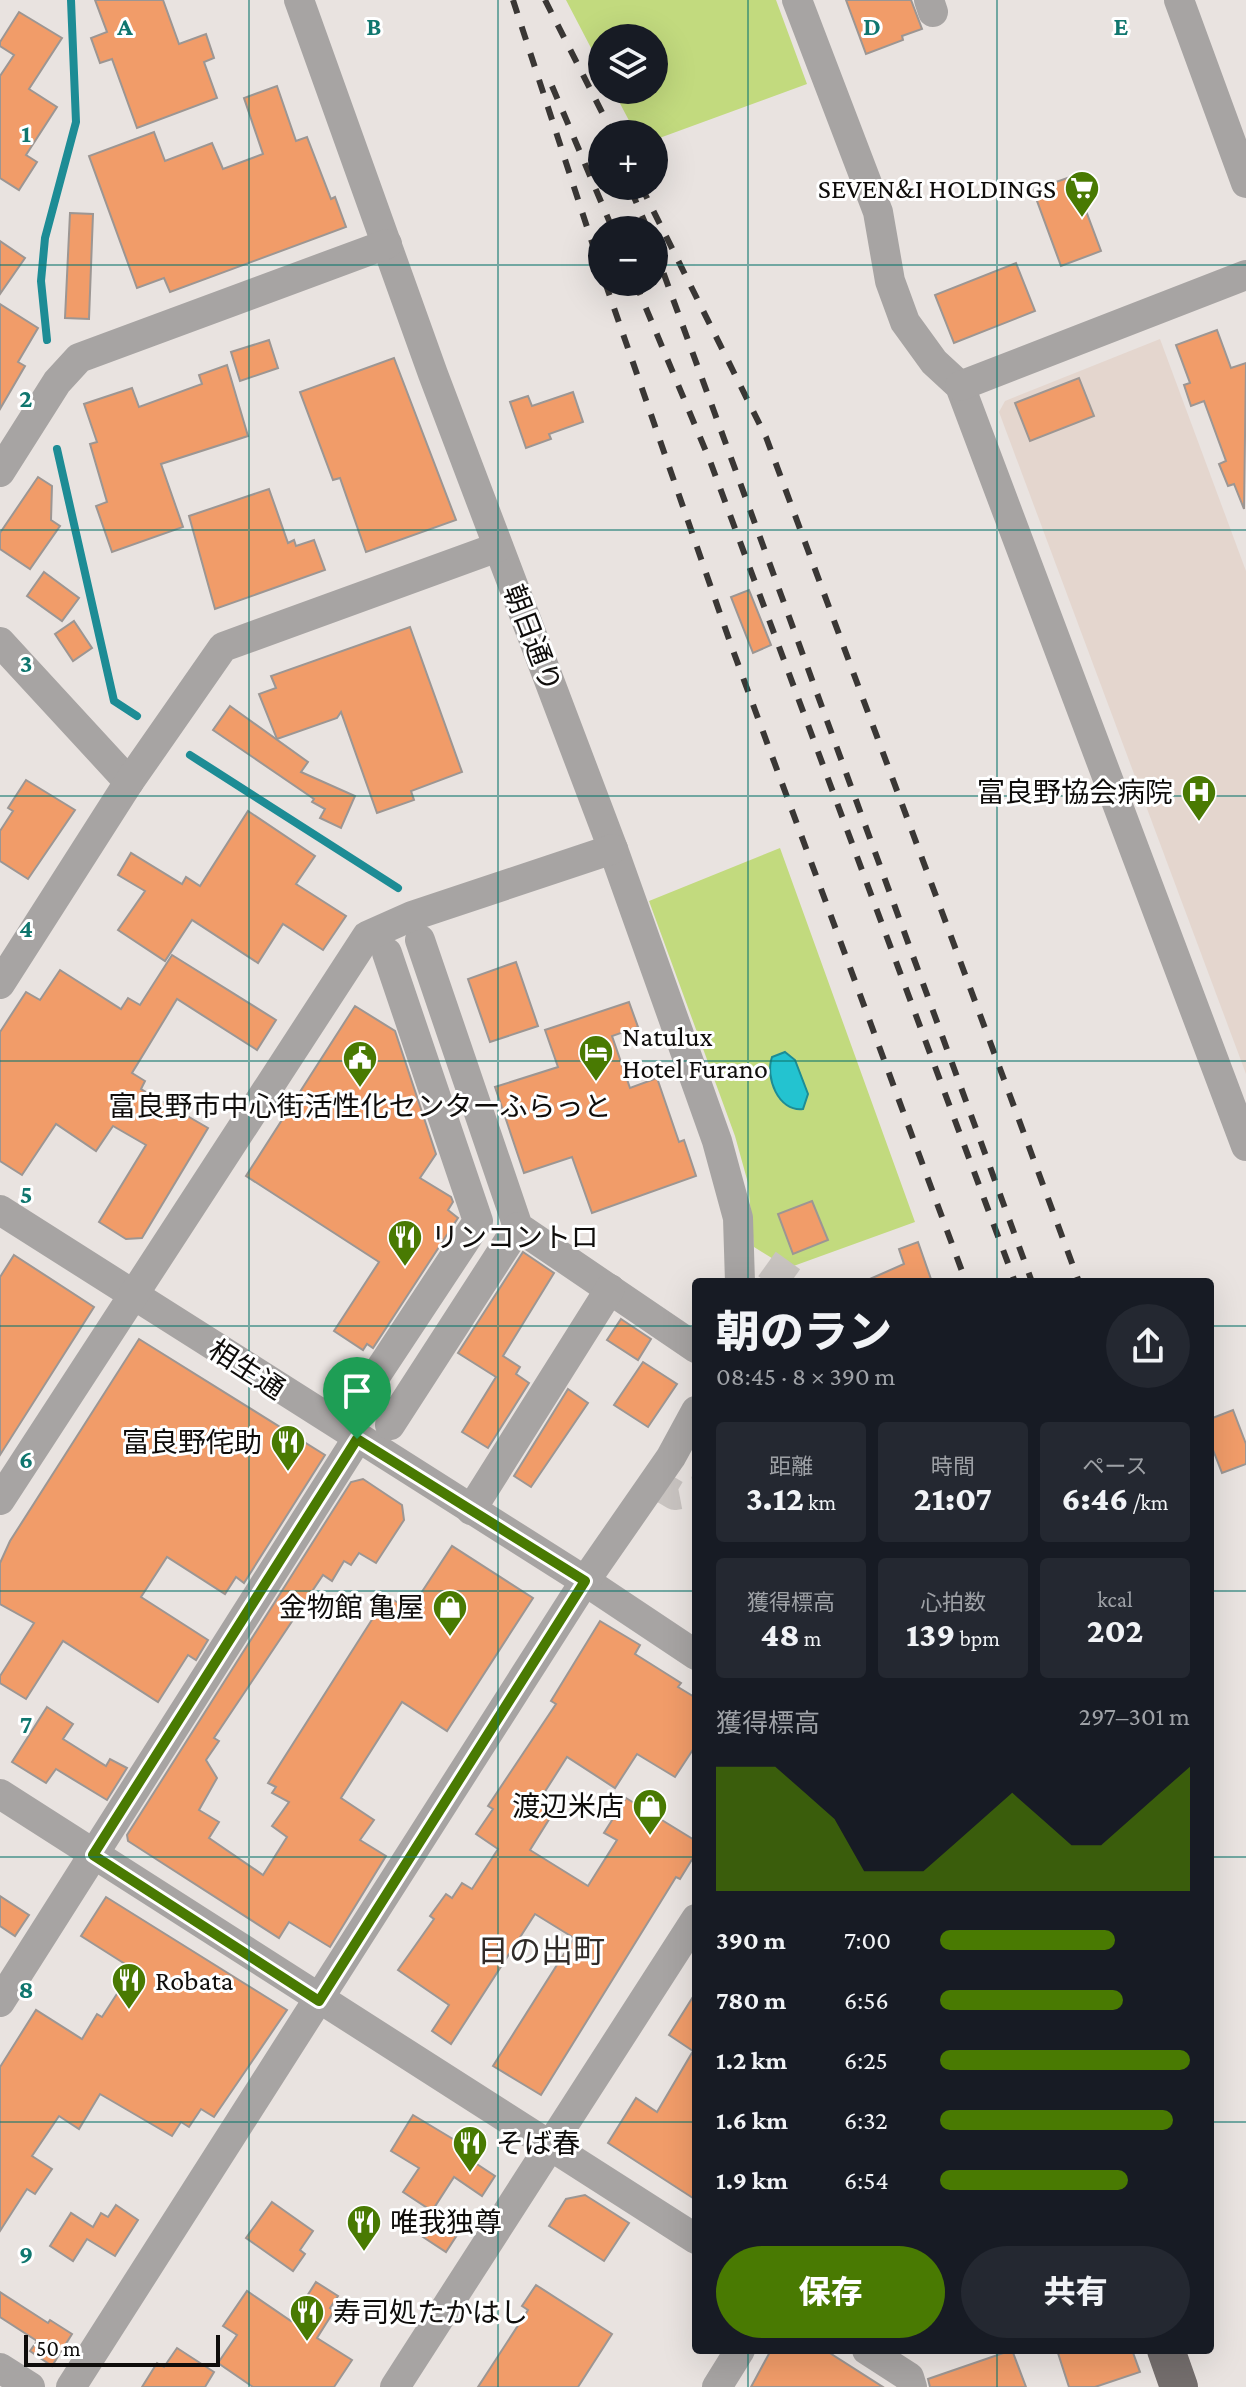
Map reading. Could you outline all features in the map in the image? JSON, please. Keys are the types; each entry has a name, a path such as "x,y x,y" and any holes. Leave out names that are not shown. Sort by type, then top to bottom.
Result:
{"main road":[{"path":"1167,2354 1179,2387"}],"street":[{"name":"朝日通り","path":"299,0 498,547 613,849 717,1141 738,1218 740,1278"},
{"path":"797,0 878,212 890,281 905,322 934,362 960,386 1246,1146"},
{"path":"1179,0 1246,183"},
{"path":"0,472 57,382 79,358 387,244"},
{"path":"960,386 1246,275"},
{"path":"0,984 129,782 223,647 498,547"},
{"path":"0,642 129,782"},
{"path":"0,1500 133,1295 377,944 412,916 613,849"},
{"path":"420,940 518,1227 692,1345"},
{"path":"357,1404 478,1221 377,944"},
{"name":"相生通","path":"0,1210 585,1581 692,1652"},
{"path":"390,1425 518,1227"},
{"path":"471,1510 610,1289"},
{"path":"71,2387 585,1581 671,1457 692,1418"},
{"path":"0,2002 357,1439"},
{"path":"0,1794 319,2001 552,2145 692,2236"},
{"path":"395,2387 692,1925"},
{"path":"717,2387 738,2354"},
{"path":"873,2354 909,2377 912,2387"},
{"path":"0,2368 30,2387"}],"shaded area":[{"name":"富良野協会病院","path":"1160,339 1246,571 1246,1074 999,412 1005,401"}],"green space":[{"path":"566,0 776,0 807,84 668,135 668,120 629,120 620,104 668,104 668,24 588,24 588,42"},
{"path":"780,848 915,1222 788,1268 754,1247 748,1183 735,1136 649,901"}],"water":[{"path":"785,1052 795,1060 808,1094 803,1109 787,1105 780,1099 772,1083 772,1057"}],"building":[{"path":"95,0 163,0 179,44 206,34 214,58 204,62 217,98 137,128 112,59 100,63 91,38 107,32"},
{"path":"846,0 911,0 922,29 866,54"},
{"path":"19,12 62,38 29,89 57,107 26,155 37,162 19,190 0,178 0,76 14,55 0,46 0,42"},
{"path":"277,86 296,141 307,137 331,199 335,197 346,227 170,292 164,278 137,288 89,156 154,132 165,161 212,143 223,169 263,154 244,98"},
{"path":"1073,176 1101,251 1061,266 1033,190"},
{"path":"70,213 93,214 89,319 65,318"},
{"path":"0,241 25,258 0,294"},
{"path":"1016,263 1035,311 954,343 935,295"},
{"path":"0,304 38,328 18,362 25,366 0,409"},
{"path":"1217,330 1231,368 1246,363 1244,509 1234,484 1228,486 1219,464 1226,461 1204,401 1191,406 1184,385 1190,383 1176,345"},
{"path":"269,340 278,368 240,381 231,352"},
{"path":"394,358 456,520 366,552 340,478 333,480 300,392"},
{"path":"227,365 248,436 161,464 183,527 112,552 96,506 107,502 90,444 97,442 84,404 132,388 139,407 202,384 199,375"},
{"path":"1079,378 1094,416 1030,441 1015,403"},
{"path":"573,392 583,422 549,434 551,439 526,448 510,402 528,396 532,406"},
{"path":"38,477 52,486 51,520 60,526 30,569 0,549 0,533"},
{"path":"269,489 288,543 294,540 296,546 314,540 325,570 215,609 189,516"},
{"path":"44,572 79,598 62,621 27,596"},
{"path":"749,590 771,645 753,653 731,597"},
{"path":"74,621 92,648 73,661 55,634"},
{"path":"410,627 462,772 411,791 414,800 377,813 341,712 337,718 277,739 259,694 276,688 271,676"},
{"path":"230,706 308,762 301,772 355,796 341,828 320,818 325,809 312,802 314,799 213,730"},
{"path":"26,780 75,810 28,879 0,861 0,831 13,811 8,808"},
{"path":"248,811 315,856 296,884 346,916 323,950 283,924 258,963 192,920 165,961 118,930 145,891 118,875 131,853 182,884 186,877 200,886"},
{"path":"172,955 276,1020 257,1050 177,999 132,1073 145,1081 141,1089 208,1128 142,1238 126,1239 99,1222 146,1145 113,1126 96,1151 56,1124 22,1175 0,1161 0,1032 26,992 40,1000 60,970 121,1009 128,998 140,1005"},
{"path":"516,962 538,1026 490,1042 468,979"},
{"path":"629,1002 638,1027 612,1036 630,1088 657,1078 679,1142 684,1140 696,1176 592,1213 572,1157 524,1173 495,1087 558,1067 545,1030"},
{"name":"富良野市中心街活性化センターふらっと","path":"355,1006 395,1031 436,1154 420,1178 451,1197 453,1202 448,1210 458,1218 373,1348 367,1344 363,1350 334,1331 379,1262 246,1176"},
{"path":"812,1201 828,1240 793,1254 778,1214"},
{"path":"918,1242 931,1278 872,1278 904,1264 899,1249"},
{"path":"523,1252 554,1273 503,1356 520,1367 516,1374 529,1383 488,1448 462,1432 496,1377 458,1353"},
{"path":"14,1255 94,1307 0,1455 0,1277"},
{"path":"621,1319 651,1339 638,1360 607,1340"},
{"path":"139,1339 325,1455 244,1583 236,1577 225,1594 167,1557 141,1597 208,1640 196,1660 188,1655 158,1702 63,1641 26,1699 0,1683 0,1676 34,1623 0,1604 0,1563 10,1541"},
{"path":"643,1362 677,1384 648,1427 614,1405"},
{"path":"568,1389 588,1403 531,1487 514,1476"},
{"path":"1233,1410 1246,1444 1246,1464 1222,1473 1214,1452 1214,1417"},
{"path":"363,1479 402,1505 404,1520 376,1563 359,1553 351,1565 344,1561 332,1581 323,1575 214,1738 219,1741 206,1760 217,1778 199,1810 219,1822 209,1838 263,1875 287,1837 272,1826 289,1802 272,1793 276,1787 268,1783 387,1596 410,1610 452,1546 533,1598 447,1731 402,1702 341,1798 374,1820 360,1840 386,1856 330,1947 289,1922 279,1938 128,1841 127,1835 351,1482"},
{"path":"600,1621 640,1645 635,1654 681,1683 678,1687 692,1696 692,1751 675,1777 637,1754 615,1788 567,1757 537,1804 553,1813 530,1850 588,1886 617,1840 604,1833 626,1798 692,1839 692,1860 680,1879 676,1877 541,2095 493,2066 574,1938 535,1914 451,2044 432,2031 449,2005 398,1970 434,1919 430,1916 446,1894 452,1898 462,1883 472,1889 498,1849 476,1834 493,1809 488,1806 556,1704 551,1701"},
{"path":"47,1707 73,1724 63,1739 106,1766 110,1759 127,1768 107,1800 56,1769 46,1783 12,1762"},
{"path":"0,1896 29,1915 15,1936 0,1926"},
{"path":"106,1897 287,2010 214,2117 201,2109 189,2127 181,2122 172,2136 100,2094 79,2129 59,2116 32,2156 52,2169 35,2194 27,2189 0,2231 0,2067 36,2010 82,2039 97,2014 102,2017 133,1969 81,1936"},
{"path":"692,1998 692,2050 669,2035"},
{"path":"692,2053 692,2197 608,2143 636,2098 657,2112"},
{"path":"413,2115 458,2142 454,2149 495,2176 482,2196 454,2177 432,2211 403,2192 419,2168 391,2151"},
{"path":"585,2195 629,2223 604,2261 549,2226 566,2199"},
{"path":"272,2202 313,2231 300,2250 305,2254 293,2271 246,2238"},
{"path":"116,2205 138,2220 115,2256 87,2239 73,2261 50,2246 71,2213 93,2227 101,2213 108,2217"},
{"path":"434,2215 459,2232 446,2252 420,2235"},
{"path":"316,2282 338,2296 330,2308 334,2311 317,2338 352,2360 334,2387 253,2387 218,2363 237,2335 223,2326 247,2291 291,2321"},
{"path":"536,2285 612,2334 578,2387 478,2387 528,2310 522,2306"},
{"path":"0,2292 48,2323 50,2320 72,2334 52,2366 30,2351 37,2341 0,2317"},
{"path":"177,2348 214,2372 205,2387 142,2387 157,2363 164,2367"},
{"path":"769,2354 831,2354 883,2387 751,2387"},
{"path":"1000,2354 1014,2354 1026,2387 930,2387 928,2379"},
{"path":"1058,2354 1133,2354 1140,2372 1095,2387 1069,2387"}],"waterway":[{"path":"47,340 41,281 45,238 76,122 71,0"},
{"path":"57,449 114,701 137,716"},
{"path":"190,755 398,888"}],"tunnel":[{"path":"767,1264 786,1278"},
{"path":"653,1482 675,1495 692,1492"}],"railway":[{"path":"513,0 588,230"},
{"path":"545,0 606,120"},
{"path":"552,86 607,216"},
{"path":"635,200 642,216"},
{"path":"648,200 766,437 1078,1278"},
{"path":"668,285 1031,1278"},
{"path":"610,296 731,645 965,1278"},
{"path":"641,296 710,461 1014,1278"}],"place":[{"name":"SEVEN&I HOLDINGS","path":"1082,219"},
{"name":"富良野協会病院","path":"1199,823"},
{"name":"Natulux Hotel Furano","path":"596,1083"},
{"name":"富良野市中心街活性化センターふらっと","path":"360,1089"},
{"name":"リンコントロ","path":"405,1268"},
{"name":"富良野侘助","path":"288,1473"},
{"name":"金物館 亀屋","path":"450,1638"},
{"name":"渡辺米店","path":"650,1837"},
{"name":"Robata","path":"129,2011"},
{"name":"そば春","path":"470,2174"},
{"name":"唯我独尊","path":"364,2253"},
{"name":"寿司処たかはし","path":"307,2343"}],"district":[{"name":"日の出町","path":"541,1951"}],"route":[{"path":"357,1439 585,1581 319,2001 93,1855 357,1439"}]}
